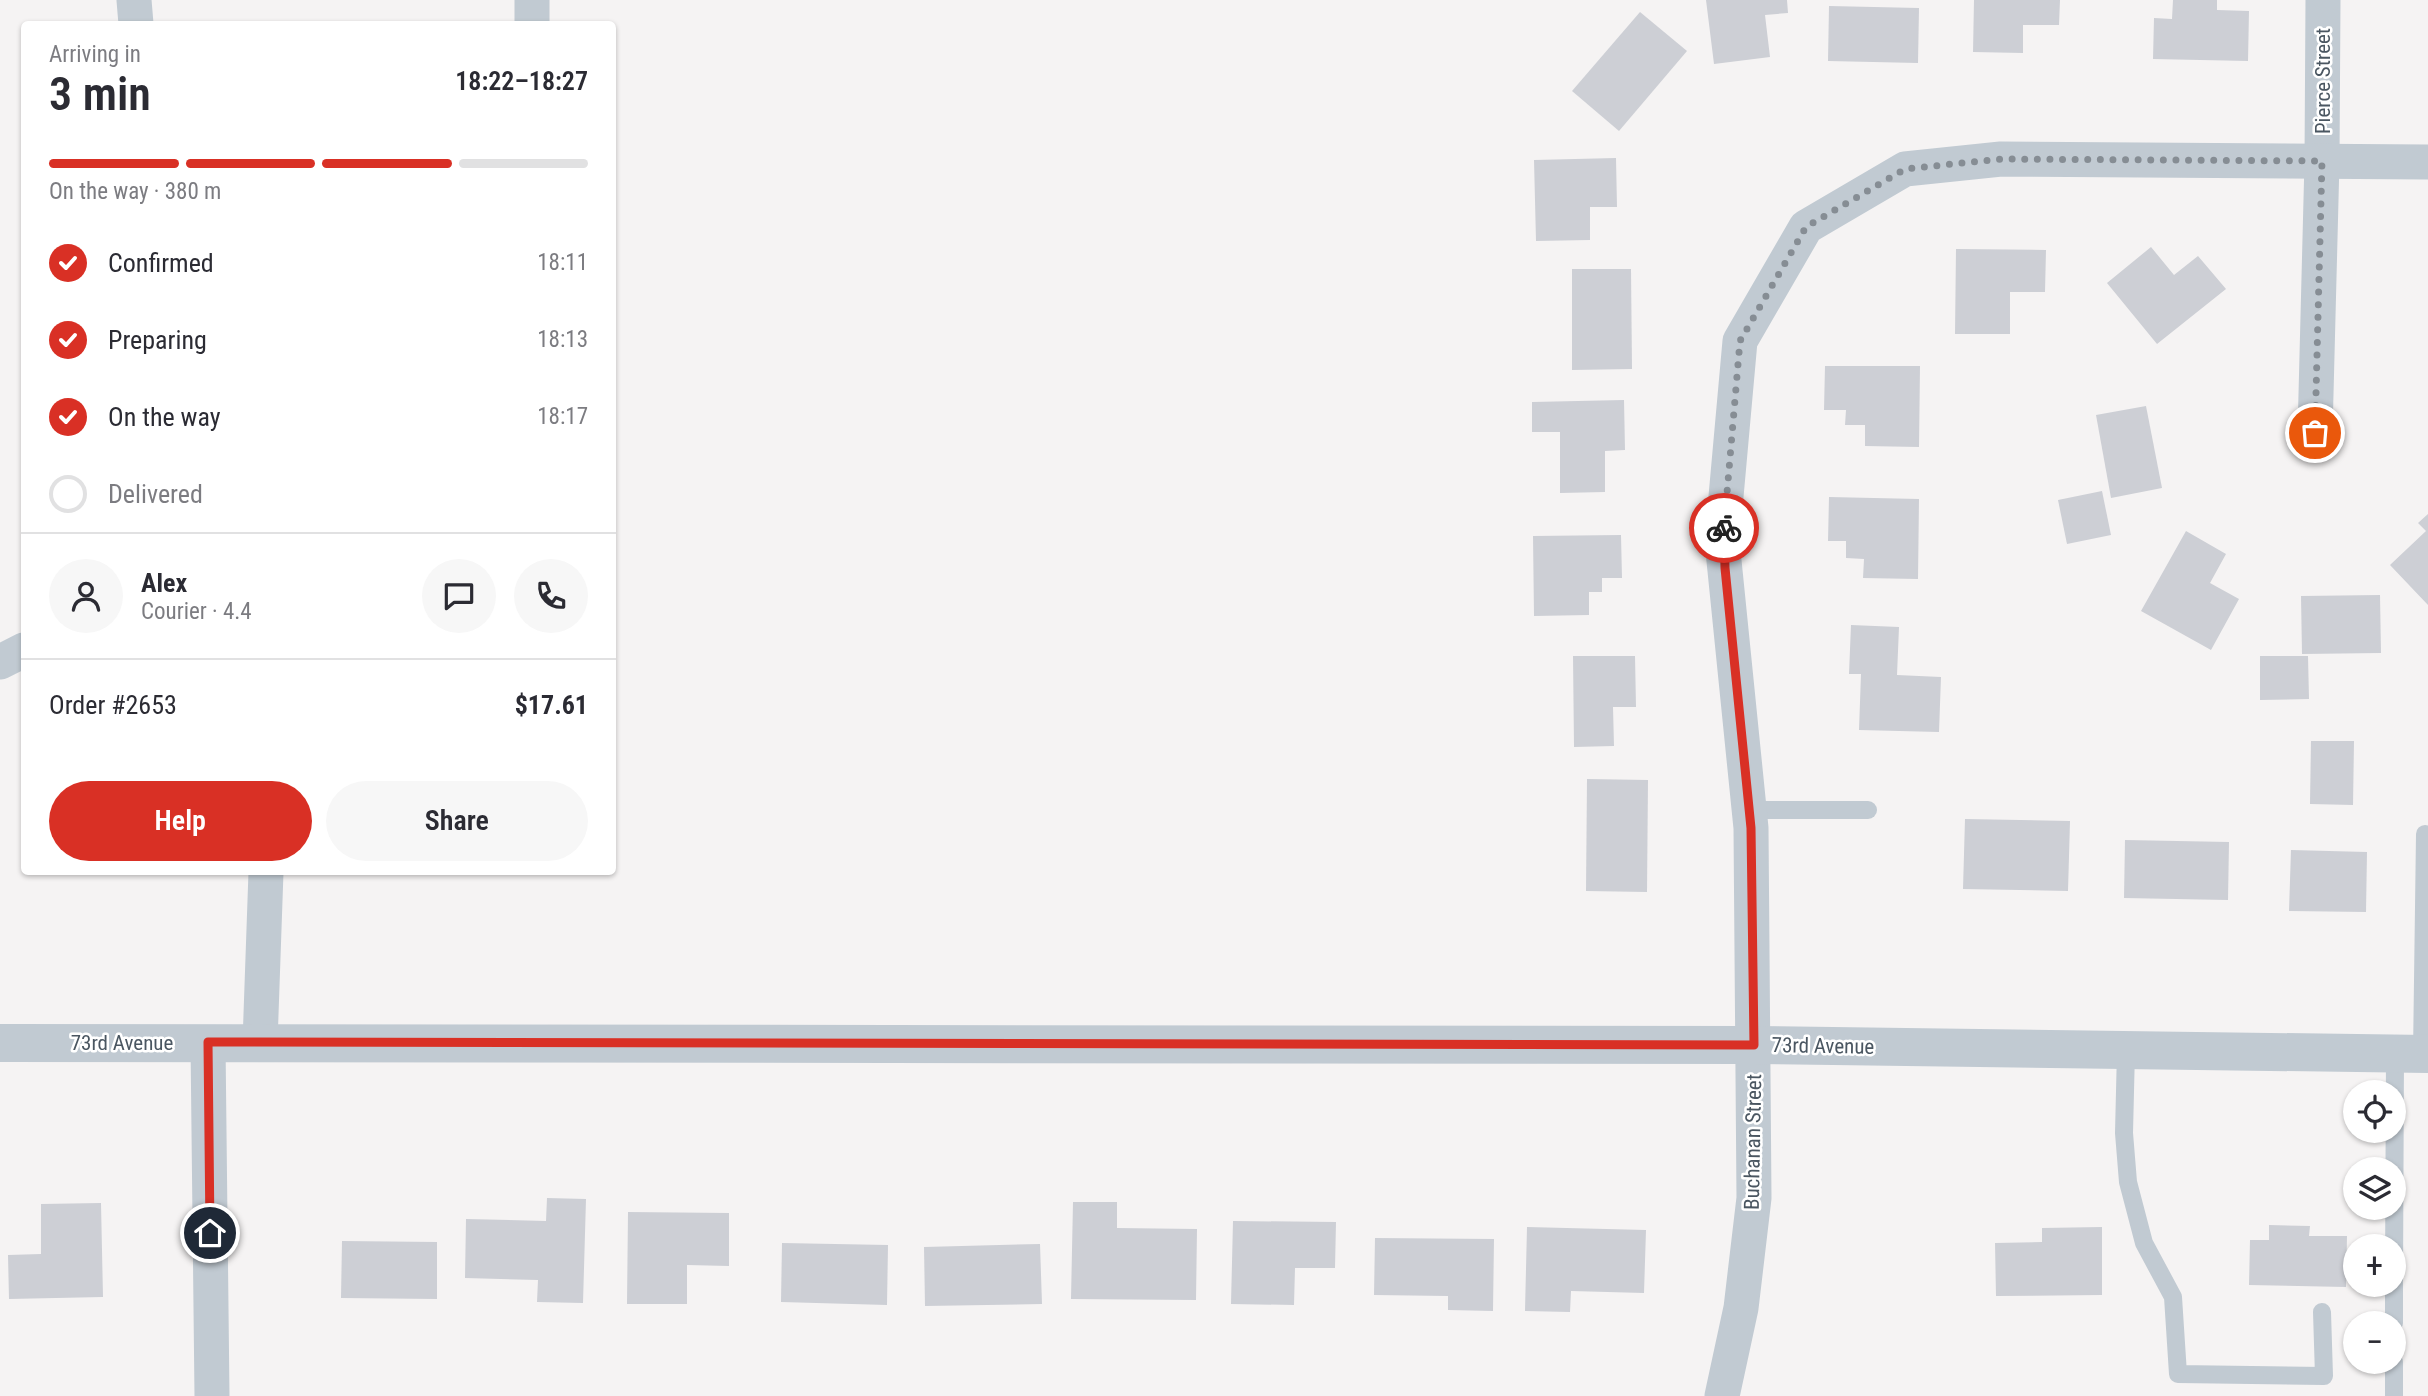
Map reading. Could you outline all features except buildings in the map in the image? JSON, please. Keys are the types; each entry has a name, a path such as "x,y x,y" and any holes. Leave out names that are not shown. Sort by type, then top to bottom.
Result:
{"street":[{"path":"134,0 136,21"},
{"path":"532,0 532,21"},
{"name":"Pierce Street","path":"2315,433 2323,0"},
{"name":"Buchanan Street","path":"1722,1396 1741,1308 1754,1198 1751,828 1723,541 1740,341 1806,227 1905,169 2001,159 2322,161"},
{"path":"2322,161 2428,162"},
{"path":"0,662 21,652"},
{"path":"260,1042 266,875"},
{"path":"208,1042 212,1396"},
{"name":"73rd Avenue","path":"0,1043 1754,1045 2415,1054"}],"lane":[{"path":"1748,810 1868,810"},
{"path":"2398,1234 2415,1054 2425,834"},
{"path":"2126,1050 2124,1133 2128,1182 2144,1243 2173,1297 2178,1374 2325,1376 2322,1312"},
{"path":"2393,1396 2394,1374"}],"way so far":[{"path":"1724,528 1740,341 1806,227 1905,169 2001,159 2322,161 2315,433"}],"route":[{"path":"210,1233 208,1042 1754,1045 1751,828 1725,568 1724,528"}]}
